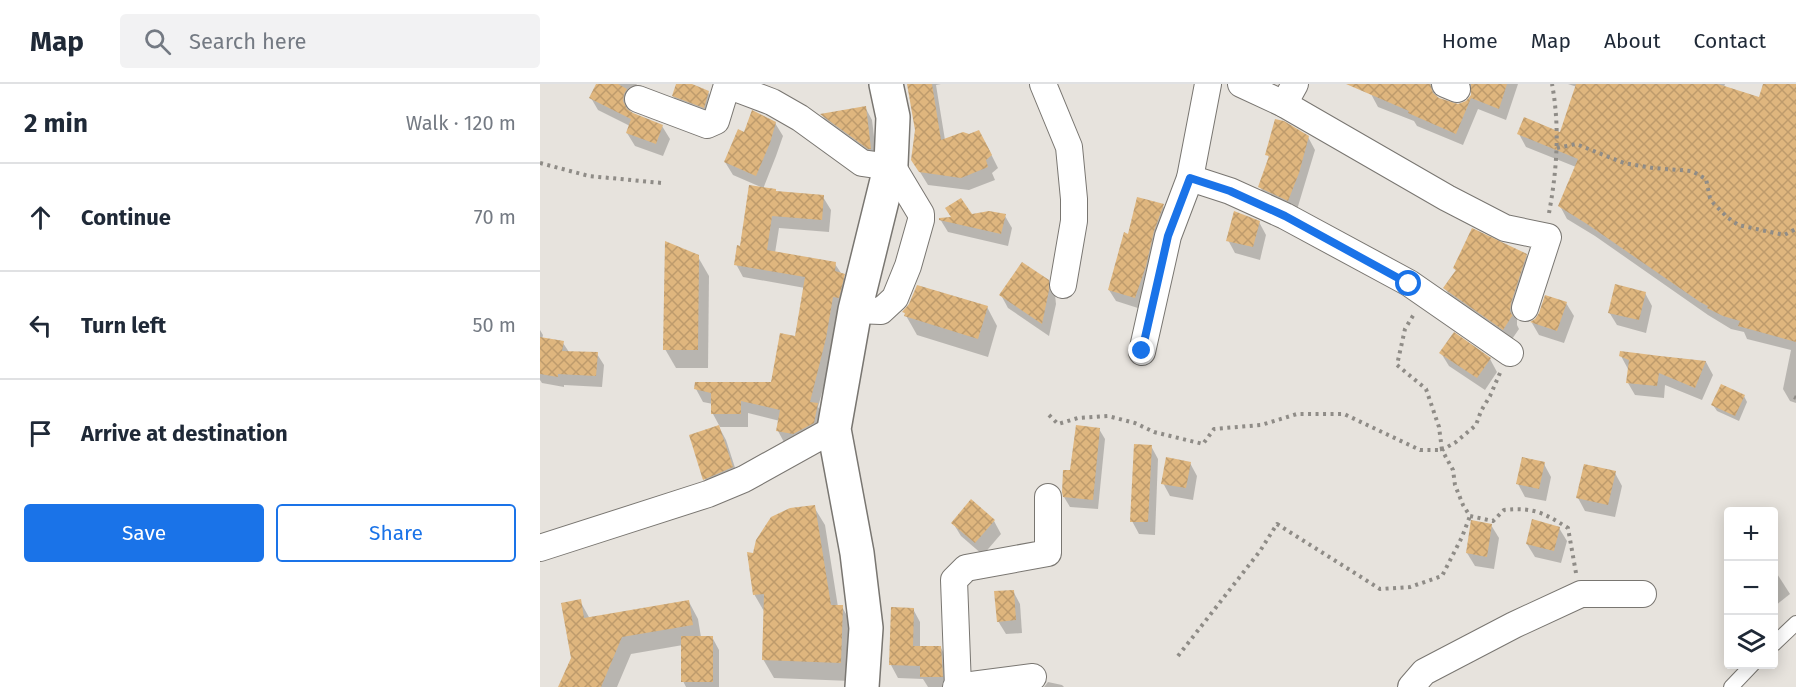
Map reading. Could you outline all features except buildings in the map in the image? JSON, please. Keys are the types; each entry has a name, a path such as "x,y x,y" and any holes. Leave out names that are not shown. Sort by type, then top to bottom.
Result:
{"street":[{"path":"862,687 866,628 857,553 834,429 855,310 891,164 893,117 886,84"},
{"path":"1043,84 1069,147 1074,222 1063,285"},
{"path":"1142,351 1168,236 1190,178 1208,84"},
{"path":"1241,84 1290,94 1447,198 1505,228 1548,237 1525,308"},
{"path":"638,99 707,125 716,121 725,85 772,102 800,118 862,163 891,164"},
{"path":"1190,178 1230,191 1285,216 1409,284 1510,352"},
{"path":"540,548 708,494 744,479 785,454 834,429"},
{"path":"1032,677 957,687 954,580 966,568 1048,553 1048,496"},
{"path":"1411,687 1424,672 1514,625 1581,594 1643,594"}],"lane":[{"path":"1778,639 1796,623"},
{"path":"1731,687 1748,669"}],"path":[{"path":"1548,237 1548,215 1555,177 1557,148 1557,122 1552,84"},
{"path":"1557,148 1576,144 1624,163 1692,171 1706,179 1710,198 1714,204 1726,217 1738,225 1784,235 1796,229"},
{"path":"540,163 589,176 662,183"},
{"path":"1426,295 1404,329 1397,364 1426,389 1438,427 1442,450 1453,470 1455,485 1463,505 1470,516 1493,521 1504,510 1523,508 1547,515 1568,528 1581,594"},
{"path":"1049,415 1058,424 1078,418 1108,416 1135,423 1154,432 1203,444 1214,429 1261,425 1297,414 1344,414 1420,450 1442,450 1456,442 1476,425 1510,352"},
{"path":"1178,656 1260,551 1277,524 1380,589 1410,587 1442,576 1470,516"}],"route":[{"path":"1142,351 1168,236 1190,178 1230,191 1285,216 1409,284"}]}
